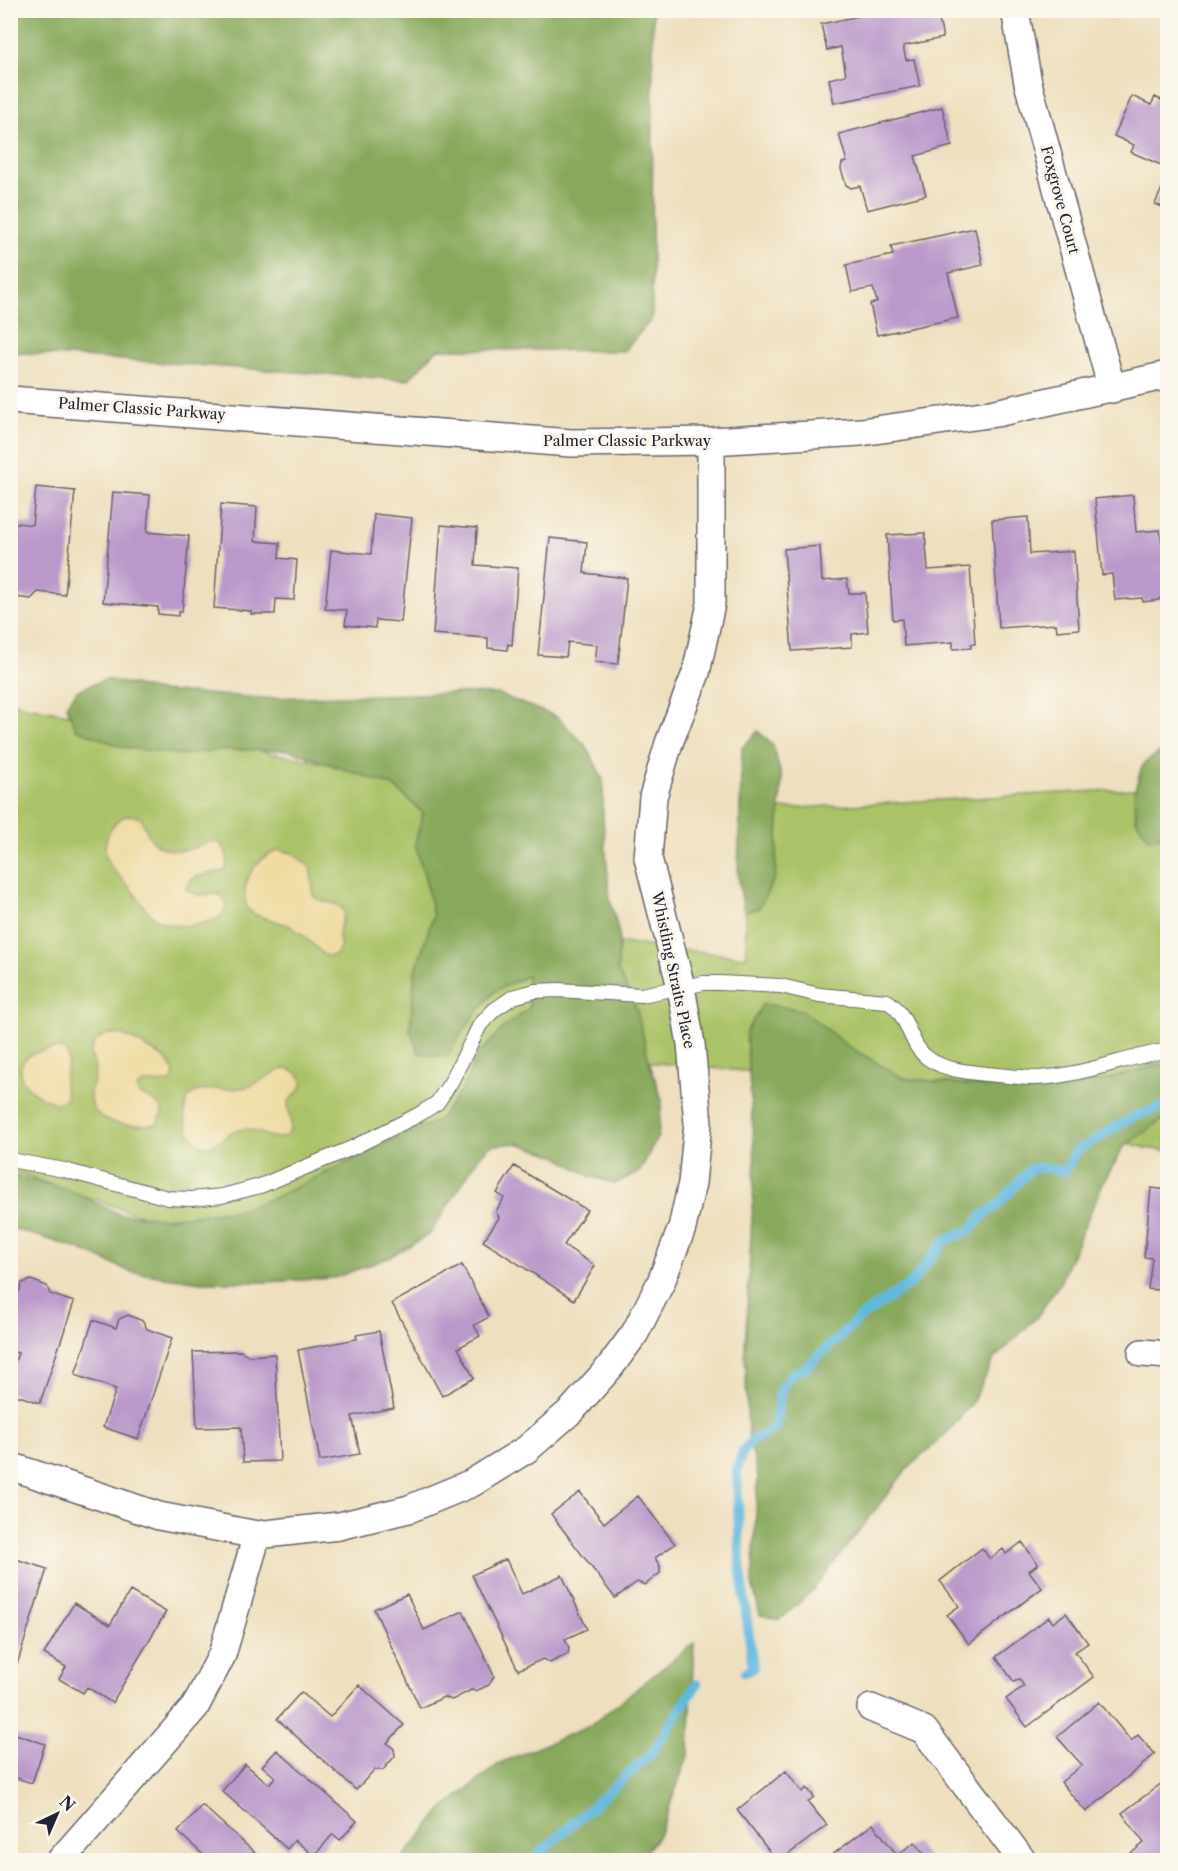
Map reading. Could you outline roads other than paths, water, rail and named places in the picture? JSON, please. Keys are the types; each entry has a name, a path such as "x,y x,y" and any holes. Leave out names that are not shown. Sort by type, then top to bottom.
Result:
{"street":[{"name":"Foxgrove Court","path":"1015,10 1028,83 1112,389"},
{"name":"Palmer Classic Parkway","path":"10,400 572,443 711,441 861,432 996,413 1167,375"},
{"name":"Whistling Straits Place","path":"10,1466 159,1516 257,1535 339,1526 409,1509 472,1483 527,1449 572,1410 610,1367 635,1333 661,1282 681,1228 692,1183 698,1123 691,1044 681,987 648,858 653,796 669,742 696,673 711,603 711,441"},
{"path":"61,1860 195,1707 222,1655 257,1535"},
{"path":"871,1708 924,1731 1022,1860"}],"lane":[{"path":"10,1160 64,1170 146,1194 168,1198 191,1199 222,1196 260,1186 352,1148 437,1103 466,1055 480,1025 494,1010 513,997 535,991 558,990 641,995 704,983 781,986 819,995 887,1000 903,1017 915,1045 926,1058 940,1066 974,1073 1036,1078 1057,1076 1167,1050"}],"waterway":[{"path":"745,1672 753,1668 740,1563 737,1470 743,1451 752,1441 775,1428 780,1392 791,1374 805,1368 861,1317 911,1283 945,1240 970,1230 984,1214 997,1206 1031,1168 1065,1171 1076,1151 1133,1117 1168,1105"},
{"path":"532,1860 651,1754 697,1684"}]}
